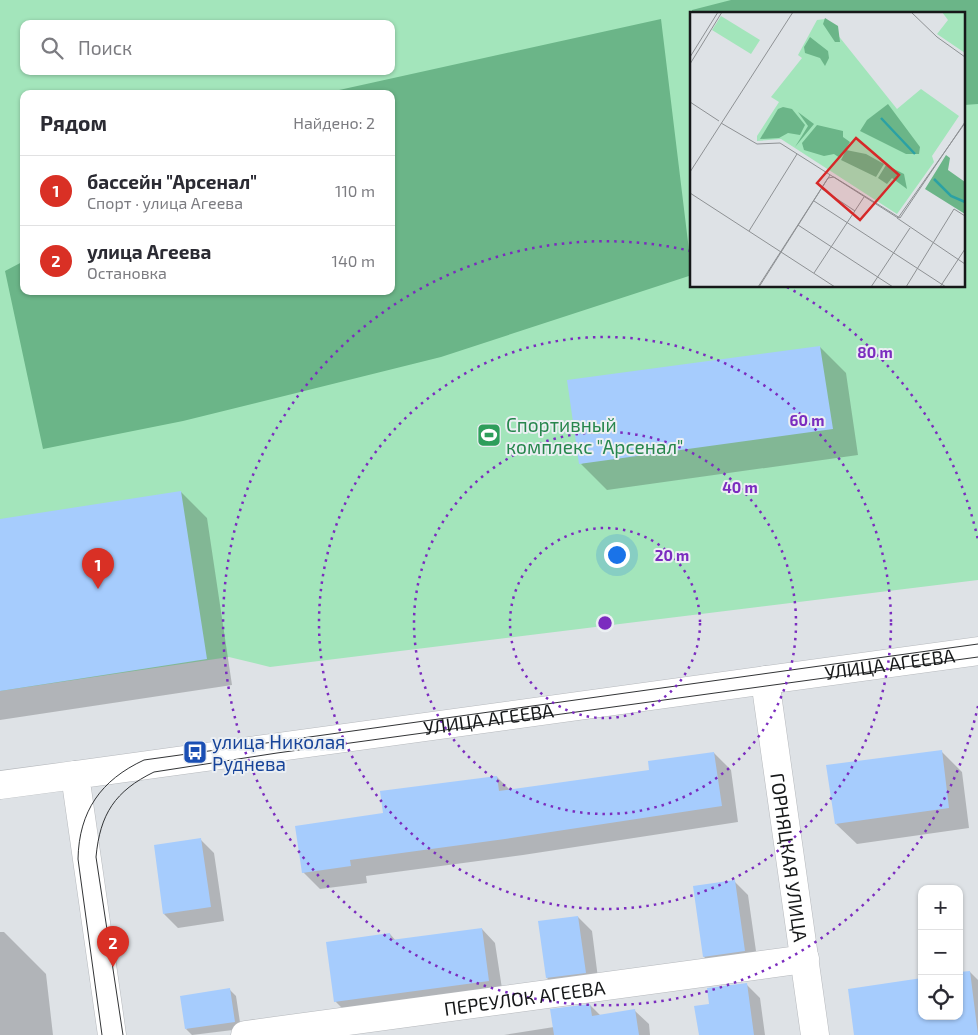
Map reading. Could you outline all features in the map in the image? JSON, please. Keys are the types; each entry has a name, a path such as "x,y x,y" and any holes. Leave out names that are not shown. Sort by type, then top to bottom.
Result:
{"street":[{"name":"УЛИЦА АГЕЕВА","path":"0,785 978,651"},
{"name":"ГОРНЯЦКАЯ УЛИЦА","path":"765,680 815,1035"},
{"path":"75,775 112,1035"},
{"name":"ПЕРЕУЛОК АГЕЕВА","path":"245,1035 804,959"}],"green space":[{"name":"Спортивный комплекс \"Арсенал\"","path":"0,0 978,0 978,580 270,667 229,657 0,691"},
{"path":"731,0 978,0 978,104 966,105 966,12 692,12 692,10"},
{"path":"661,19 690,258 690,276 441,357 183,421 43,449 5,271 20,263 20,295 395,295 395,90 339,90"}],"building":[{"path":"820,346 833,429 579,464 567,380"},
{"path":"181,491 207,659 0,691 0,519"},
{"path":"942,750 949,808 835,824 826,765"},
{"path":"714,752 722,806 350,860 351,866 302,873 295,826 383,813 380,791 497,776 499,791 649,770 648,761"},
{"path":"201,838 211,907 163,914 154,845"},
{"path":"735,880 745,951 703,957 693,886"},
{"path":"578,916 586,973 546,978 538,921"},
{"path":"482,928 489,981 334,1002 326,942 390,933 391,940"},
{"path":"970,971 978,1035 854,1035 848,989 918,979 918,1020 963,1020 963,972"},
{"path":"747,983 754,1035 699,1035 694,1006 709,1004 707,988"},
{"path":"230,988 235,1022 185,1029 180,996"},
{"path":"590,1004 592,1016 635,1009 639,1035 554,1035 550,1009"}],"tram line":[{"path":"102,1035 78,859 79,842 88,812 104,787 129,768 144,760 978,644"},
{"path":"123,1035 96,857 101,828 112,806 129,787 154,772 277,753 978,657"}],"place":[{"name":"Спортивный комплекс \"Арсенал\"","path":"489,435"},
{"name":"бассейн \"Арсенал\"","path":"98,589"},
{"name":"улица Николая Руднева","path":"195,752"},
{"name":"улица Агеева","path":"113,967"}]}
